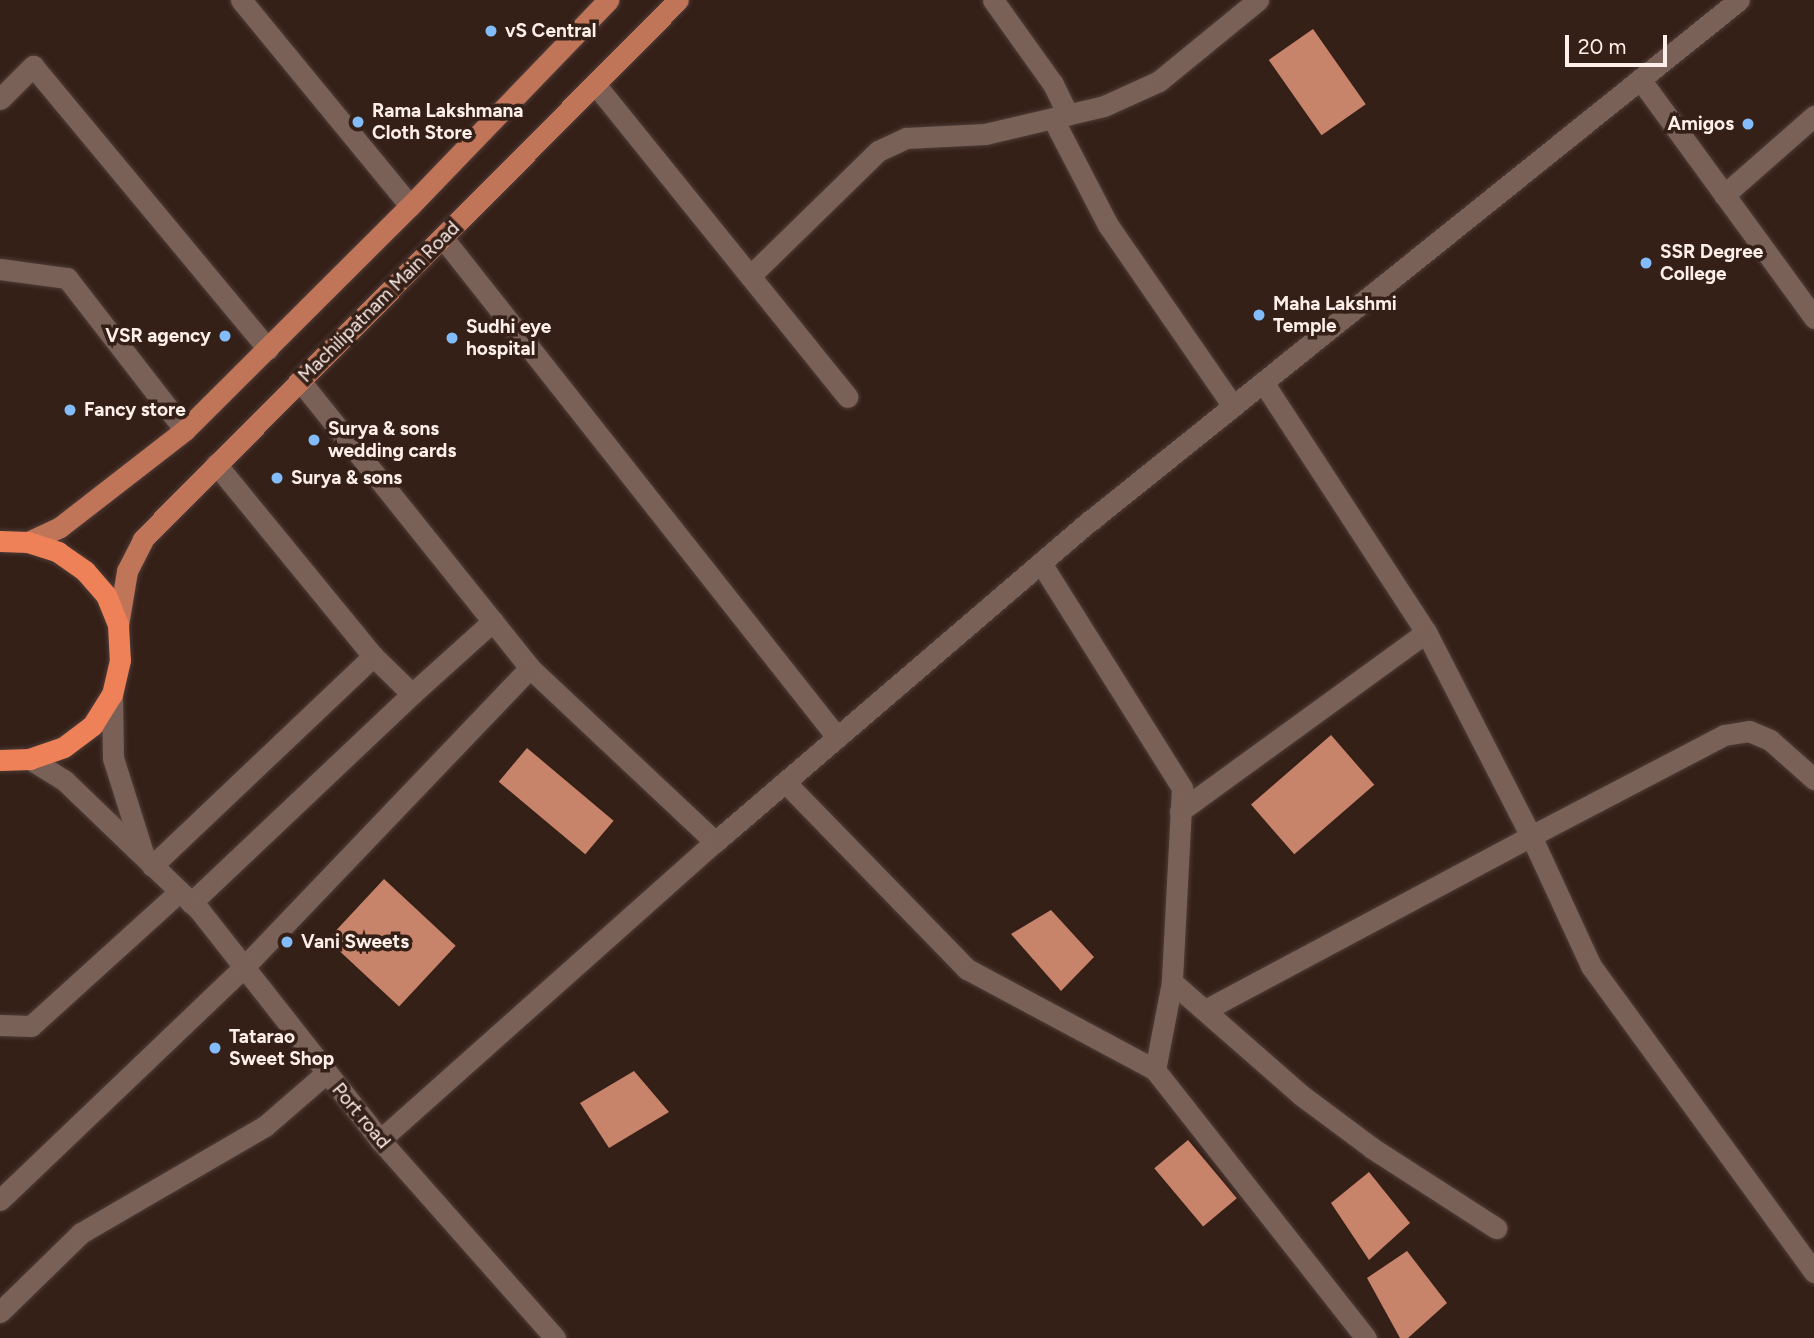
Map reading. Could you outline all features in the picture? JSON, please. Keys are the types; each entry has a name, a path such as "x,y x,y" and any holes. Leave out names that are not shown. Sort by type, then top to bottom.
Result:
{"highway":[{"path":"0,541 28,542 58,552 85,570 106,595 118,625 120,660 112,694 93,724 64,747 30,760 0,760"}],"main road":[{"name":"Machilipatnam Main Road","path":"118,625 127,570 142,539 678,0"},
{"path":"28,542 60,527 186,430 410,206 599,3"}],"street":[{"path":"241,0 410,206"},
{"path":"993,0 1053,84 1061,117 1108,225 1233,406"},
{"path":"750,276 878,151 906,138 985,134 1104,106 1159,82 1258,0"},
{"path":"380,1140 715,842 1041,563 1739,0"},
{"path":"0,99 33,66 268,348"},
{"path":"1640,79 1814,318"},
{"path":"595,84 848,397"},
{"path":"1724,195 1814,116"},
{"path":"443,238 837,737"},
{"path":"0,269 67,278 186,430"},
{"path":"301,382 530,668 715,842"},
{"path":"1263,382 1426,632 1531,836 1591,966 1814,1272"},
{"path":"216,464 373,656 412,694"},
{"path":"1041,563 1182,788 1172,982 1154,1070"},
{"path":"0,1025 31,1026 185,898 494,621"},
{"path":"1180,811 1426,632"},
{"path":"148,862 373,656"},
{"path":"0,1200 245,966 530,668"},
{"name":"Port road","path":"112,694 113,758 148,862"},
{"path":"1207,1009 1724,735 1749,731 1770,740 1814,779"},
{"name":"Port road","path":"30,760 64,780 185,898 245,966 325,1074 380,1140 555,1338"},
{"path":"785,782 967,968 1154,1070 1366,1338"},
{"path":"1172,982 1207,1009 1311,1103 1372,1148 1496,1228"},
{"path":"0,1312 81,1233 265,1126 325,1074"}],"building":[{"path":"1313,29 1366,104 1322,135 1269,60"},
{"path":"1331,735 1374,785 1294,854 1251,805"},
{"path":"527,748 614,821 585,854 499,782"},
{"path":"384,879 456,946 399,1007 327,940"},
{"path":"1051,910 1094,957 1061,991 1011,934"},
{"path":"634,1071 669,1112 609,1148 580,1103"},
{"path":"1188,1140 1237,1198 1203,1227 1154,1168"},
{"path":"1369,1172 1410,1223 1369,1260 1331,1203"},
{"path":"1407,1251 1447,1303 1408,1338 1400,1338 1367,1278"}],"place":[{"name":"vS Central","path":"491,31"},
{"name":"Rama Lakshmana Cloth Store","path":"358,122"},
{"name":"Amigos","path":"1748,124"},
{"name":"SSR Degree College","path":"1646,263"},
{"name":"Maha Lakshmi Temple","path":"1259,315"},
{"name":"VSR agency","path":"225,336"},
{"name":"Sudhi eye hospital","path":"452,338"},
{"name":"Fancy store","path":"70,410"},
{"name":"Surya & sons wedding cards","path":"314,440"},
{"name":"Surya & sons","path":"277,478"},
{"name":"Vani Sweets","path":"287,942"},
{"name":"Tatarao Sweet Shop","path":"215,1048"}]}
